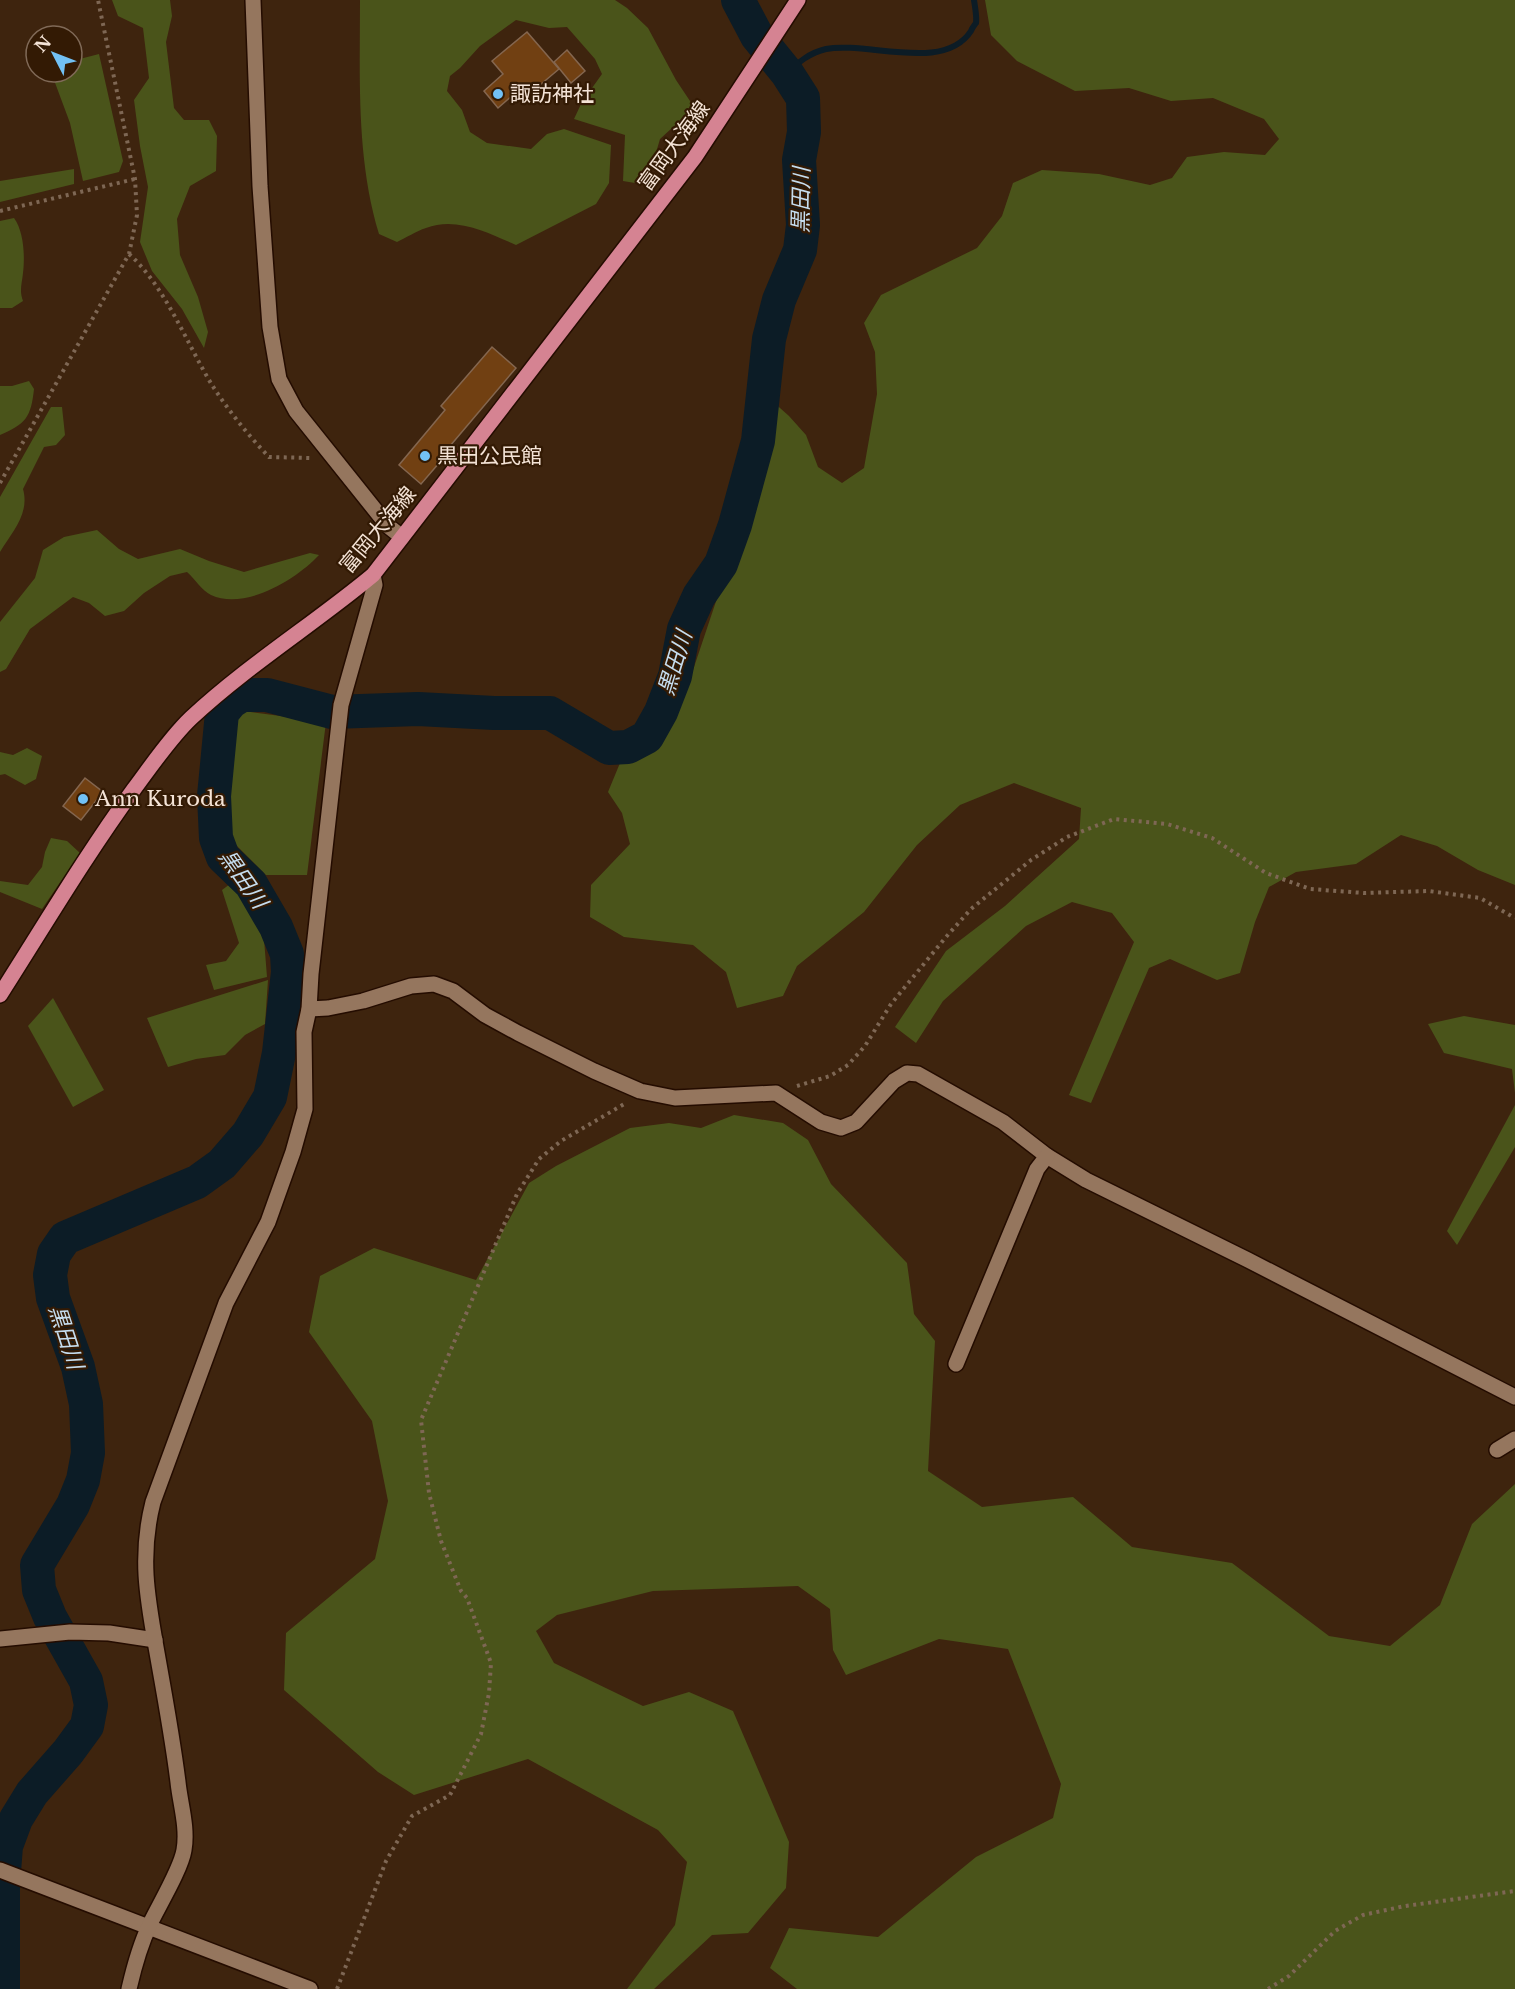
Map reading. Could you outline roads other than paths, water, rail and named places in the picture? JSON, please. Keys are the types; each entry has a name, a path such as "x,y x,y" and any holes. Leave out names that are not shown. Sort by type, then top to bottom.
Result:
{"main road":[{"name":"富岡大海線","path":"0,995 109,824 150,768 190,720 232,683 344,599 373,574 695,157 798,0"}],"street":[{"path":"253,0 261,198 270,327 279,379 296,411 388,526 402,537"},
{"path":"129,1989 134,1964 148,1927 184,1851 184,1824 173,1743 147,1593 145,1558 147,1528 153,1502 226,1303 268,1222 293,1152 305,1109 304,1032 309,1009 313,952 340,712 375,585 373,574"},
{"path":"309,1009 328,1008 363,1001 411,986 434,984 453,991 485,1015 518,1033 640,1091 675,1098 776,1093 821,1122 841,1128 856,1122 894,1081 907,1073 918,1074 1003,1122 1047,1156 1086,1180 1515,1397"},
{"path":"956,1364 1037,1169 1047,1156"},
{"path":"1497,1450 1515,1439"},
{"path":"0,1639 70,1632 109,1633 155,1640"},
{"path":"0,1870 310,1989"}],"waterway":[{"name":"黒田川","path":"3,1989 3,1884 6,1846 16,1819 32,1793 68,1752 87,1726 91,1705 86,1681 50,1617 39,1590 37,1565 73,1505 83,1480 88,1453 86,1404 78,1367 53,1298 50,1275 54,1254 65,1238 197,1182 222,1164 248,1134 270,1097 279,1053 288,972 287,954 276,927 251,884 223,857 216,838 214,796 222,713 231,702 242,695 267,695 332,712 418,709 550,713 609,748 628,747 647,737 661,712 675,676 684,629 699,596 721,564 735,525 758,441 769,339 779,300 800,250 803,225 799,160 804,132 803,98 787,73 757,36 738,0"},
{"path":"787,73 809,55 826,49 924,53 943,50 959,44 976,23 974,0"}],"place":[{"name":"諏訪神社","path":"498,94"},
{"name":"黒田公民館","path":"425,456"},
{"name":"Ann Kuroda","path":"83,799"}]}
